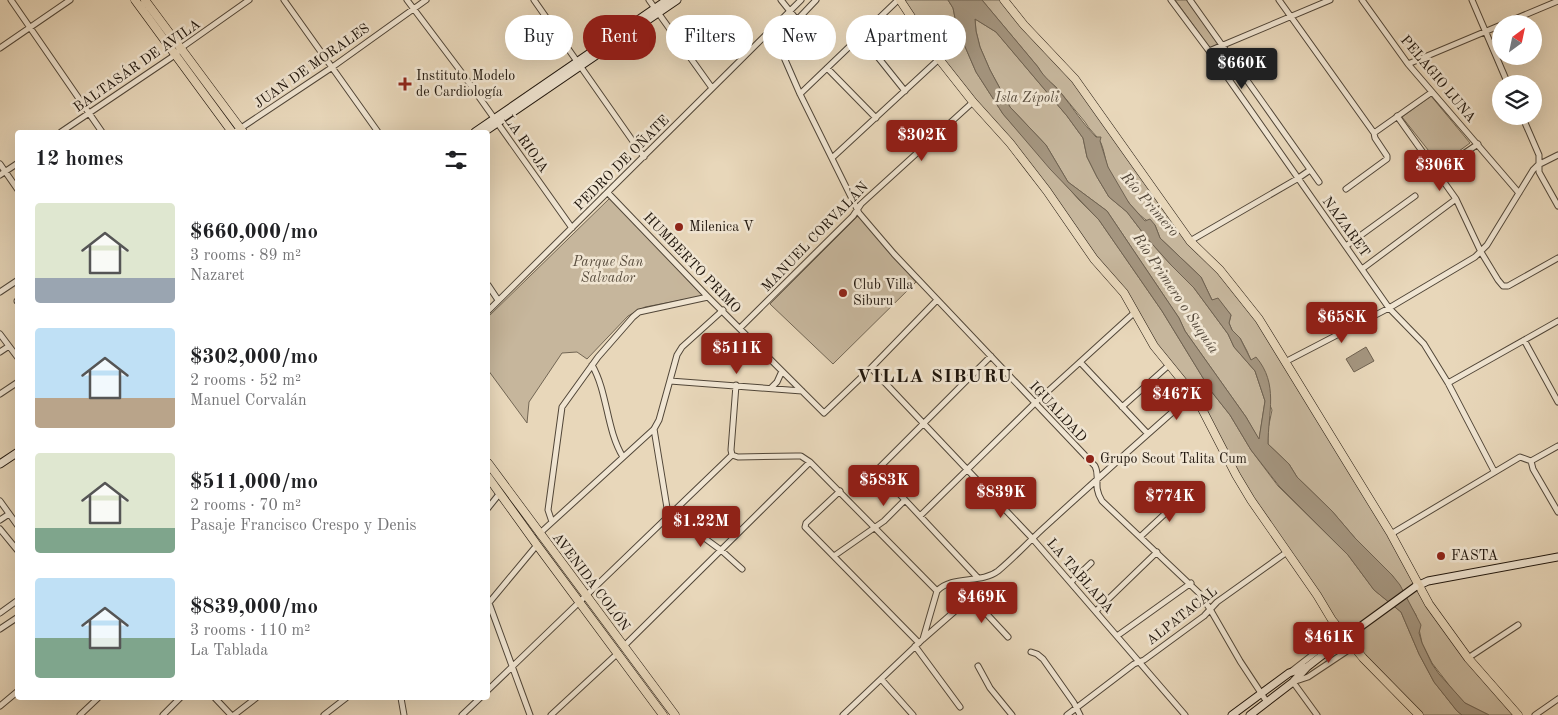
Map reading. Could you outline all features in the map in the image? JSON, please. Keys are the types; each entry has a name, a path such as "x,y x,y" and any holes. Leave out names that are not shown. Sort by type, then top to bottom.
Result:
{"main road":[{"path":"135,0 175,55 236,130"},
{"path":"145,0 181,48 237,130"},
{"path":"657,11 667,0"},
{"path":"479,130 496,121 657,11 677,0"},
{"path":"899,0 909,15"},
{"path":"1004,0 1024,25 1075,79 1190,241 1234,286 1259,319 1391,534 1417,586 1468,658 1518,715"},
{"path":"941,60 973,102 1010,143 1047,191 1094,259 1124,293 1154,346 1193,394 1246,492 1342,632 1353,647 1419,715"},
{"path":"486,130 496,121"},
{"path":"0,464 15,454"},
{"name":"AVENIDA COLÓN","path":"490,466 675,715"},
{"name":"AVENIDA COLÓN","path":"490,479 536,545 618,652 663,715"},
{"path":"1250,715 1293,682 1307,667 1338,643 1417,586 1428,581 1558,557"},
{"path":"1232,715 1289,673 1307,667"}],"street":[{"path":"11,0 101,130"},
{"path":"0,48 70,0"},
{"name":"BALTASÁR DE AVILA","path":"65,130 175,55 181,48 249,0"},
{"path":"284,0 377,130"},
{"name":"LA RIOJA","path":"408,0 572,228"},
{"name":"JUAN DE MORALES","path":"241,130 426,0"},
{"path":"534,0 644,157"},
{"path":"649,0 712,88"},
{"path":"781,0 792,15"},
{"name":"PEDRO DE OÑATE","path":"786,15 801,0"},
{"name":"PEDRO DE OÑATE","path":"801,15 816,0"},
{"path":"883,15 899,0"},
{"name":"NAZARET","path":"1171,0 1209,51 1389,308 1424,344 1448,383 1494,472"},
{"name":"NAZARET","path":"1190,0 1319,182"},
{"path":"1279,0 1374,133 1375,138 1387,156 1387,159 1346,189"},
{"path":"1209,51 1330,0"},
{"name":"PELAGIO LUNA","path":"1362,0 1408,64 1519,193"},
{"path":"1472,0 1504,75"},
{"path":"1524,15 1558,1"},
{"path":"1408,64 1492,28"},
{"name":"PEDRO DE OÑATE","path":"490,309 763,39"},
{"path":"800,94 846,50"},
{"name":"IGUALDAD","path":"785,60 857,210 894,254 1094,466 1097,472 1097,492 1102,500 1191,584 1210,609 1232,649 1267,702"},
{"path":"880,60 905,91"},
{"path":"832,158 937,60"},
{"path":"827,68 876,118"},
{"path":"1374,133 1432,92"},
{"name":"MANUEL CORVALÁN","path":"740,328 853,216 862,204 973,102"},
{"path":"1397,116 1456,199 1481,252 1500,284 1508,286 1558,258"},
{"path":"1526,125 1539,155 1539,172 1558,206"},
{"path":"1437,172 1478,144"},
{"path":"1285,362 1389,308 1481,252 1530,173 1538,165 1558,155"},
{"path":"0,164 2,173 15,187"},
{"path":"2,173 15,165"},
{"path":"1190,241 1310,170"},
{"name":"HUMBERTO PRIMO","path":"608,193 708,297 824,413 871,368"},
{"path":"1346,246 1415,196"},
{"path":"1362,269 1456,199"},
{"path":"0,292 15,282"},
{"path":"490,288 498,300"},
{"path":"552,522 548,510 562,407 603,351 636,314 708,297"},
{"path":"871,368 937,300"},
{"path":"539,534 654,429 659,420 680,350 723,310"},
{"path":"920,516 1035,403 1135,312"},
{"path":"1448,383 1558,321"},
{"path":"0,334 15,354"},
{"path":"1524,340 1558,402"},
{"path":"0,352 9,346"},
{"path":"978,578 877,470 991,356"},
{"path":"1080,362 1148,434"},
{"path":"592,365 598,376 617,446 623,457"},
{"path":"1122,407 1170,365"},
{"name":"LA TABLADA","path":"871,368 1032,538 1185,715"},
{"path":"771,388 777,382 782,371"},
{"path":"670,381 802,391"},
{"path":"0,394 15,384"},
{"path":"732,455 730,450 736,385"},
{"path":"919,643 937,591 944,586 997,572 1032,538 1193,394"},
{"path":"654,429 666,504 672,514 722,551 742,569"},
{"path":"1391,534 1520,457 1531,461 1558,446"},
{"path":"732,455 738,457 801,456 810,462 840,491 937,591"},
{"path":"490,688 732,455"},
{"path":"1531,461 1533,469 1558,512"},
{"path":"624,646 810,462"},
{"path":"840,491 806,522 805,528 919,643 960,707"},
{"path":"490,506 500,493"},
{"path":"1140,536 1185,495"},
{"path":"834,556 875,528 905,500"},
{"path":"0,501 15,522"},
{"path":"0,520 9,514"},
{"path":"0,529 15,547"},
{"path":"490,602 536,545"},
{"path":"1096,611 1157,552"},
{"name":"ALPATACAL","path":"1067,715 1204,616 1217,602 1286,552"},
{"path":"1071,582 1091,563"},
{"path":"1117,636 1191,584"},
{"path":"843,715 971,597 1008,638"},
{"path":"0,613 15,602"},
{"path":"490,609 530,715"},
{"path":"0,629 15,618"},
{"path":"1468,658 1518,625"},
{"path":"1289,673 1342,632"},
{"path":"1317,715 1293,682 1308,677 1353,647"},
{"path":"552,715 618,652"},
{"path":"1031,652 1037,654 1042,659 1080,715"},
{"path":"978,666 990,688 1012,715"},
{"path":"881,678 913,715"},
{"path":"0,706 15,694"},
{"path":"1535,715 1558,699"},
{"path":"80,715 86,712 96,700"},
{"path":"163,715 178,700"},
{"path":"217,700 233,715 253,700"},
{"path":"324,715 343,700"},
{"path":"401,700 404,715"},
{"path":"462,715 478,700"}],"green space":[{"path":"900,0 948,0 954,15 911,15"},
{"path":"982,0 1004,0 1059,61 1190,241 1259,319 1429,604 1518,715 1489,715 1465,703 1432,663 1422,643 1416,615 1392,575 1297,477 1289,464 1268,444 1268,429 1272,410 1247,351 1240,338 1232,330 1229,323 1231,315 1218,299 1212,300 1201,277 1160,238 1155,225 1140,215 1126,200 1110,173 1099,140 1056,87 1045,78"},
{"path":"1175,0 1187,0 1218,44 1210,48"},
{"name":"Isla Zípoli","path":"975,19 996,32 1067,116 1083,138 1087,157 1109,197 1127,212 1146,237 1194,288 1228,334 1234,347 1255,371 1265,401 1259,440 1246,417 1185,331 1179,318 1107,211 1068,182 1046,145 1010,107 980,47"},
{"path":"966,49 976,72 1003,114 1099,220 1162,311 1211,391 1230,415 1251,450 1278,486 1348,555 1374,590 1401,612 1419,654 1434,682 1462,715 1419,715 1363,658 1269,526 1202,409 1161,354 1135,312 1047,191 973,102 943,60 966,60"},
{"path":"1431,96 1470,143 1440,165 1402,117"},
{"name":"Parque San Salvador","path":"610,198 703,296 645,307 628,316 587,359 577,352 562,353 529,402 527,423 490,373 490,315"},
{"name":"Club Villa Siburu","path":"858,216 916,282 833,364 770,304"}],"shaded area":[{"path":"948,0 982,0 1043,75 1061,93 1091,132 1096,137 1101,137 1100,141 1108,167 1129,203 1145,221 1150,219 1155,225 1160,238 1201,277 1212,300 1218,298 1231,315 1229,323 1232,330 1240,338 1251,360 1256,357 1263,367 1268,378 1271,399 1268,444 1289,464 1297,477 1392,575 1400,585 1421,625 1419,633 1432,664 1465,703 1489,715 1462,715 1457,711 1434,682 1419,654 1401,612 1374,590 1348,555 1279,486 1251,450 1230,415 1211,391 1162,311 1099,220 1050,169 1003,114 976,72 966,49 966,15 954,15","holes":["975,19 996,32 1067,116 1083,138 1087,157 1109,197 1127,212 1146,237 1194,288 1228,334 1234,347 1255,371 1265,401 1259,439 1246,417 1185,331 1179,318 1107,211 1068,182 1046,145 1010,107 980,47"]},
{"path":"1366,347 1374,361 1354,372 1346,359"}],"place":[{"name":"Instituto Modelo de Cardiología","path":"405,84"},
{"name":"Milenica V","path":"679,227"},
{"name":"Club Villa Siburu","path":"843,293"},
{"name":"Grupo Scout Talita Cum","path":"1090,459"},
{"name":"FASTA","path":"1441,556"}],"district":[{"name":"VILLA SIBURU","path":"935,377"}],"water label":[{"name":"Río Primero","path":"1149,205"},
{"name":"Río Primero o Suquía","path":"1175,294"}]}
